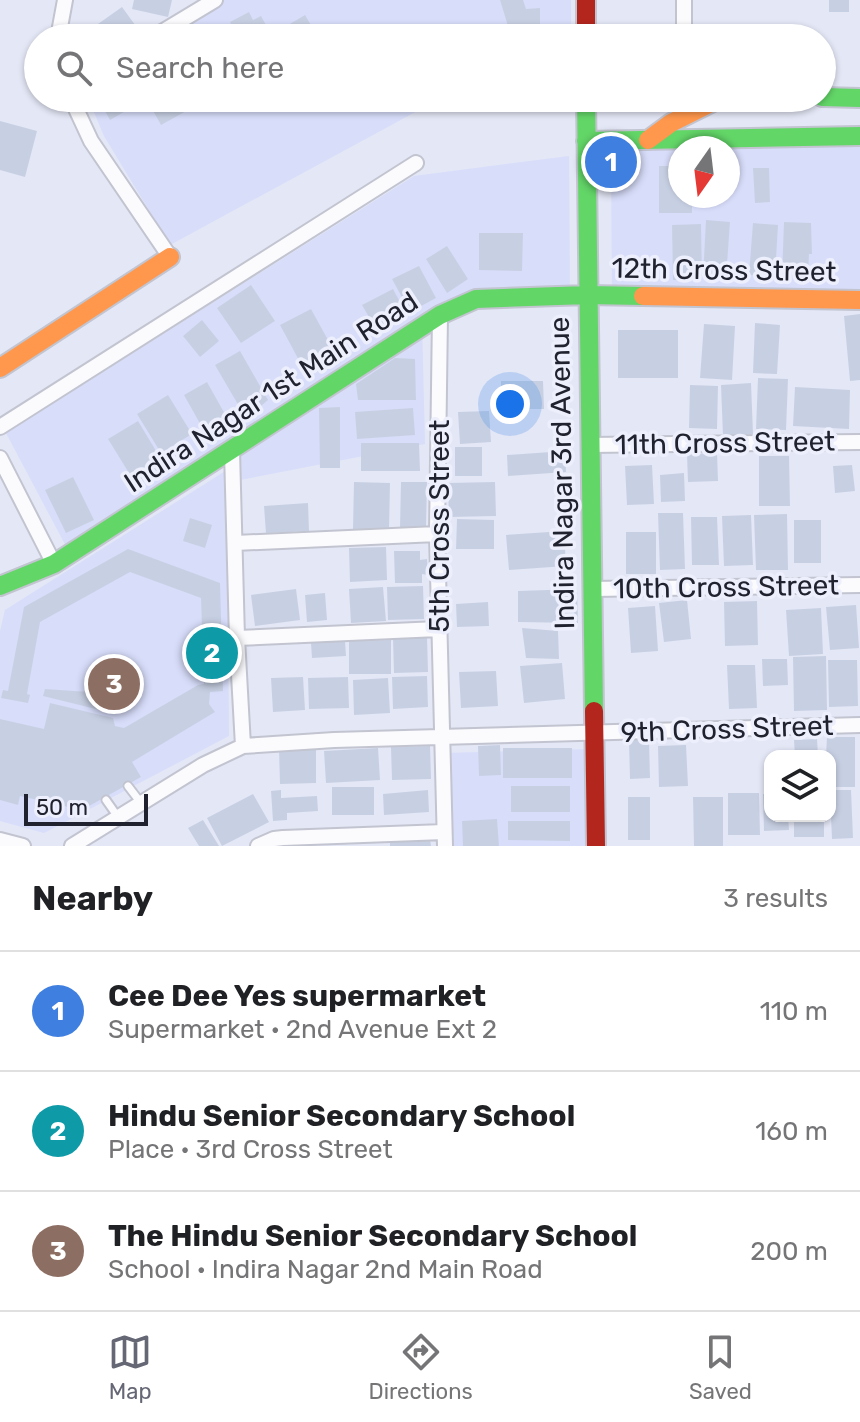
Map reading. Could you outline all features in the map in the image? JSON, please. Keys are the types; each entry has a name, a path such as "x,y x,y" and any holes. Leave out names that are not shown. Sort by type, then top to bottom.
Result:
{"street":[{"path":"61,24 65,0"},
{"path":"175,24 215,0"},
{"path":"586,0 586,24"},
{"path":"684,0 684,24"},
{"path":"836,97 860,98"},
{"path":"0,368 170,257 91,141 78,112"},
{"name":"Indira Nagar 3rd Avenue","path":"586,112 596,846"},
{"path":"648,140 693,112"},
{"path":"586,141 860,136"},
{"path":"0,427 416,163"},
{"name":"12th Cross Street","path":"587,295 860,300"},
{"name":"Indira Nagar 1st Main Road","path":"1,589 54,564 440,315 476,299 587,295"},
{"name":"5th Cross Street","path":"440,315 437,534 444,839"},
{"name":"11th Cross Street","path":"590,445 860,442"},
{"path":"72,846 203,765 243,746 232,451"},
{"path":"0,458 54,564"},
{"path":"235,543 437,534"},
{"name":"10th Cross Street","path":"592,589 860,585"},
{"path":"237,638 438,629"},
{"name":"9th Cross Street","path":"243,746 860,725"},
{"path":"258,846 283,838 444,839"},
{"path":"0,840 23,846"}],"lane":[{"path":"128,786 141,803"},
{"path":"106,800 118,817"}],"shaded area":[{"path":"220,0 571,0 571,24 177,24"},
{"path":"94,112 415,112 170,245 104,136"},
{"path":"860,142 860,297 612,296 611,148 668,147 668,208 740,208 740,145"},
{"path":"569,156 570,305 466,301 68,550 6,433 414,176"},
{"path":"422,323 425,444 240,480 239,449"},
{"path":"227,470 229,736 44,833 0,821 0,631 5,610"},
{"path":"589,749 590,846 446,846 445,753"}],"building":[{"path":"134,0 172,0 168,17 132,9"},
{"path":"500,0 523,0 526,9 540,8 540,24 507,24"},
{"path":"829,0 849,0 849,12 829,12"},
{"path":"122,7 134,24 98,24"},
{"path":"249,12 253,20 261,16 265,24 231,24"},
{"path":"305,15 310,24 290,24"},
{"path":"106,112 124,112 110,120"},
{"path":"154,112 184,112 161,125"},
{"path":"0,121 37,131 25,177 0,170"},
{"path":"659,166 668,166 668,208 692,208 692,213 659,213"},
{"path":"753,168 769,168 770,202 755,203"},
{"path":"706,220 730,222 726,278 703,277"},
{"path":"784,222 811,223 812,254 809,254 808,277 782,276"},
{"path":"753,223 778,225 775,276 749,275"},
{"path":"701,224 702,280 673,280 672,225"},
{"path":"479,233 523,233 522,271 479,270"},
{"path":"447,246 468,279 447,293 426,259"},
{"path":"419,266 436,298 410,312 392,279"},
{"path":"251,285 275,321 241,343 217,308"},
{"path":"393,289 406,313 376,329 362,305"},
{"path":"311,309 339,360 308,377 280,325"},
{"path":"860,314 860,380 850,381 844,316"},
{"path":"202,320 219,341 200,357 183,336"},
{"path":"755,323 780,325 777,374 753,373"},
{"path":"704,324 735,326 732,380 700,378"},
{"path":"618,330 678,330 678,378 618,378"},
{"path":"240,351 268,400 254,412 251,409 243,413 215,365"},
{"path":"395,358 415,359 416,400 358,400 356,384"},
{"path":"758,378 788,379 786,430 756,429"},
{"path":"501,381 543,381 544,409 501,409"},
{"path":"207,382 230,423 207,436 184,395"},
{"path":"751,383 753,434 723,436 721,385"},
{"path":"690,385 718,386 717,429 689,428"},
{"path":"795,387 850,390 849,429 793,426"},
{"path":"168,395 192,434 161,453 137,414"},
{"path":"340,407 340,468 320,468 319,408"},
{"path":"413,408 415,435 357,439 355,412"},
{"path":"489,411 491,442 460,444 458,412"},
{"path":"138,421 167,469 137,486 108,439"},
{"path":"361,443 419,443 420,471 361,471"},
{"path":"455,447 482,447 482,476 455,476"},
{"path":"565,451 566,472 508,476 507,455"},
{"path":"717,453 718,481 688,482 687,454"},
{"path":"759,456 789,456 790,506 759,506"},
{"path":"652,465 654,504 627,505 625,466"},
{"path":"852,465 855,491 835,493 833,466"},
{"path":"684,473 685,501 661,502 660,475"},
{"path":"73,477 94,520 66,533 45,490"},
{"path":"354,482 390,483 389,530 353,529"},
{"path":"401,482 427,482 426,527 400,527"},
{"path":"495,482 496,516 449,517 448,483"},
{"path":"308,503 309,531 266,533 264,506"},
{"path":"658,513 683,513 685,569 660,570"},
{"path":"787,514 788,570 756,570 754,515"},
{"path":"751,515 753,565 724,566 722,516"},
{"path":"691,517 717,517 719,565 692,565"},
{"path":"190,518 212,525 205,548 183,541"},
{"path":"457,519 494,520 494,549 456,549"},
{"path":"794,520 821,520 821,563 794,563"},
{"path":"564,531 566,566 509,570 506,535"},
{"path":"626,532 656,532 656,574 626,574"},
{"path":"386,547 387,580 350,582 349,548"},
{"path":"128,549 220,583 223,691 210,692 209,704 215,712 132,762 141,777 82,810 20,796 18,805 0,800 0,719 44,729 50,703 113,718 115,726 124,728 204,684 201,598 130,572 40,622 28,703 1,698 3,690 8,691 24,607"},
{"path":"394,551 420,551 420,560 427,559 428,575 422,574 422,583 395,583"},
{"path":"423,586 424,619 388,620 387,587"},
{"path":"383,587 386,621 351,623 349,589"},
{"path":"296,589 300,620 255,626 251,595"},
{"path":"577,589 578,623 518,622 518,591"},
{"path":"325,593 327,620 307,622 305,595"},
{"path":"687,600 691,639 664,642 659,603"},
{"path":"757,601 758,645 725,646 724,602"},
{"path":"488,602 489,626 457,627 456,604"},
{"path":"856,605 859,648 830,650 826,607"},
{"path":"655,606 658,651 631,653 628,608"},
{"path":"821,608 823,654 789,656 786,610"},
{"path":"522,628 558,631 559,659 526,658"},
{"path":"427,637 428,672 394,673 393,638"},
{"path":"391,640 391,674 349,674 349,641"},
{"path":"345,641 346,656 312,658 311,643"},
{"path":"826,656 827,710 794,711 793,657"},
{"path":"762,659 787,659 788,685 763,686"},
{"path":"828,660 857,660 858,706 829,707"},
{"path":"562,663 565,699 524,703 520,666"},
{"path":"727,665 755,665 757,708 729,709"},
{"path":"496,671 498,706 461,708 459,672"},
{"path":"427,676 428,707 393,709 392,677"},
{"path":"303,677 305,710 273,712 271,678"},
{"path":"348,677 349,708 309,709 308,678"},
{"path":"388,678 390,713 354,715 353,680"},
{"path":"45,689 89,692 103,698 108,712 43,696"},
{"path":"827,737 855,737 855,787 836,787 836,750 826,750"},
{"path":"817,739 818,750 795,750 794,740"},
{"path":"629,740 649,740 650,778 630,779"},
{"path":"500,745 501,775 479,776 478,746"},
{"path":"686,745 688,786 659,787 658,746"},
{"path":"430,746 431,779 392,780 391,747"},
{"path":"279,748 316,748 316,783 280,784"},
{"path":"378,748 380,780 326,783 324,751"},
{"path":"503,748 572,748 572,778 503,778"},
{"path":"511,786 570,786 570,812 511,812"},
{"path":"332,787 374,787 374,815 332,815"},
{"path":"281,790 281,798 317,796 318,811 287,813 287,820 273,821 271,791"},
{"path":"428,790 429,812 384,815 383,794"},
{"path":"836,790 851,790 853,838 832,839 831,822 836,822"},
{"path":"728,793 759,793 760,835 728,835"},
{"path":"253,794 269,822 222,846 207,818"},
{"path":"763,794 764,822 788,822 789,830 764,831"},
{"path":"628,797 650,797 650,840 628,840"},
{"path":"693,797 723,797 723,846 694,846"},
{"path":"497,819 499,846 463,846 462,821"},
{"path":"203,820 219,846 199,846 188,828"},
{"path":"508,821 570,821 570,841 508,840"},
{"path":"794,822 824,822 824,837 794,837"},
{"path":"430,839 431,846 390,846 390,842"}],"traffic: fast":[{"path":"836,97 860,98"},
{"path":"586,112 594,711"},
{"path":"586,141 860,136"},
{"path":"0,586 54,564 440,315 476,299 643,296"}],"traffic: slow":[{"path":"648,140 693,112"},
{"path":"0,368 170,257"},
{"path":"643,296 860,300"}],"traffic: jam":[{"path":"586,0 586,24"},
{"path":"594,711 596,846"}],"place":[{"name":"Cee Dee Yes supermarket","path":"611,162"},
{"name":"Hindu Senior Secondary School","path":"212,653"},
{"name":"The Hindu Senior Secondary School","path":"114,684"}]}
